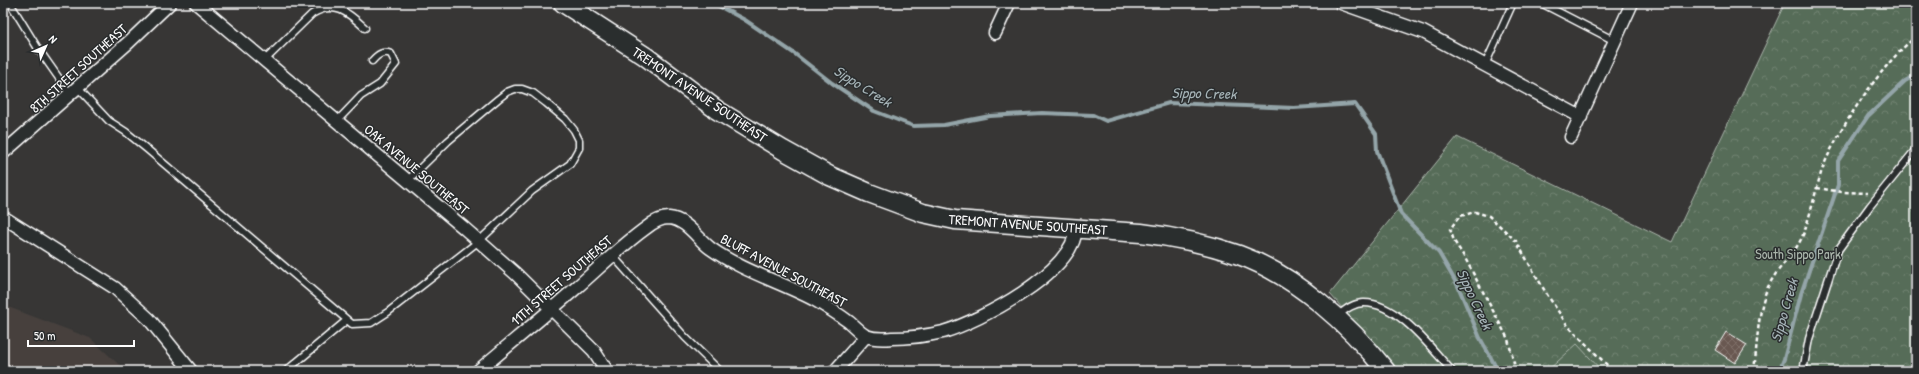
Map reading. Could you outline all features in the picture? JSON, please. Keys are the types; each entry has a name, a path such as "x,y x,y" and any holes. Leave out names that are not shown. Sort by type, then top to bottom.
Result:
{"street":[{"name":"8TH STREET SOUTHEAST","path":"3,153 129,42 170,3"},
{"name":"OAK AVENUE SOUTHEAST","path":"196,3 479,241 552,308 594,351 607,371"},
{"name":"TREMONT AVENUE SOUTHEAST","path":"564,3 644,56 717,110 783,150 843,182 923,213 956,220 1122,231 1168,236 1240,255 1281,276 1298,287 1335,317 1358,339 1386,371"},
{"path":"995,33 1009,3"},
{"path":"1341,3 1423,32 1581,117"},
{"path":"1571,137 1632,3"},
{"path":"3,217 88,270 130,300 149,319 191,371"},
{"name":"11TH STREET SOUTHEAST","path":"478,371 647,227 668,218"},
{"name":"BLUFF AVENUE SOUTHEAST","path":"668,218 685,225 705,244 721,256 814,300 832,310 866,336"},
{"path":"836,371 866,336 878,339 926,335 943,331 983,316 1037,283 1056,267 1071,248 1076,228"}],"lane":[{"path":"10,3 41,53 74,91 109,121 126,132 352,324 371,323 388,312 479,241 532,191 562,172 570,164 575,157 579,140 574,130 556,111 533,93 522,89 507,92 448,140 408,180"},
{"path":"1485,65 1513,3"},
{"path":"1541,3 1615,41"},
{"path":"265,60 312,14 326,4 336,6 348,12 365,28"},
{"path":"337,121 361,96 380,84 396,64 391,54 385,52 372,60"},
{"path":"1803,371 1809,339 1838,250 1870,206 1916,149"},
{"path":"613,256 685,337 720,371"},
{"path":"1335,317 1348,308 1362,303 1377,304 1401,319 1420,336 1452,371"},
{"path":"286,371 347,320"}],"path":[{"path":"1754,371 1762,304 1769,284 1799,244 1804,233 1821,172 1840,133 1860,100 1886,68 1916,37"},
{"path":"1817,188 1842,192 1871,192"},
{"path":"1516,371 1508,339 1465,258 1454,241 1450,229 1460,216 1475,212 1489,216 1516,241 1568,326 1614,371"}],"shaded area":[{"path":"3,305 90,338 126,371 3,371"}],"green space":[{"name":"South Sippo Park","path":"1785,3 1916,3 1916,371 1397,371 1330,294 1457,137 1672,242"},
{"path":"1577,344 1602,371 1547,371"}],"building":[{"path":"1726,332 1747,345 1735,363 1715,350"}],"waterway":[{"name":"Sippo Creek","path":"713,3 745,20 795,54 832,83 874,111 913,126 944,125 990,116 1042,113 1093,115 1106,121 1169,103 1294,108 1355,104 1376,134 1377,151 1401,214 1439,253 1458,286 1480,338 1498,371"},
{"name":"Sippo Creek","path":"1779,371 1784,359 1801,294 1838,185 1838,161 1868,116 1905,81 1916,75"}]}
